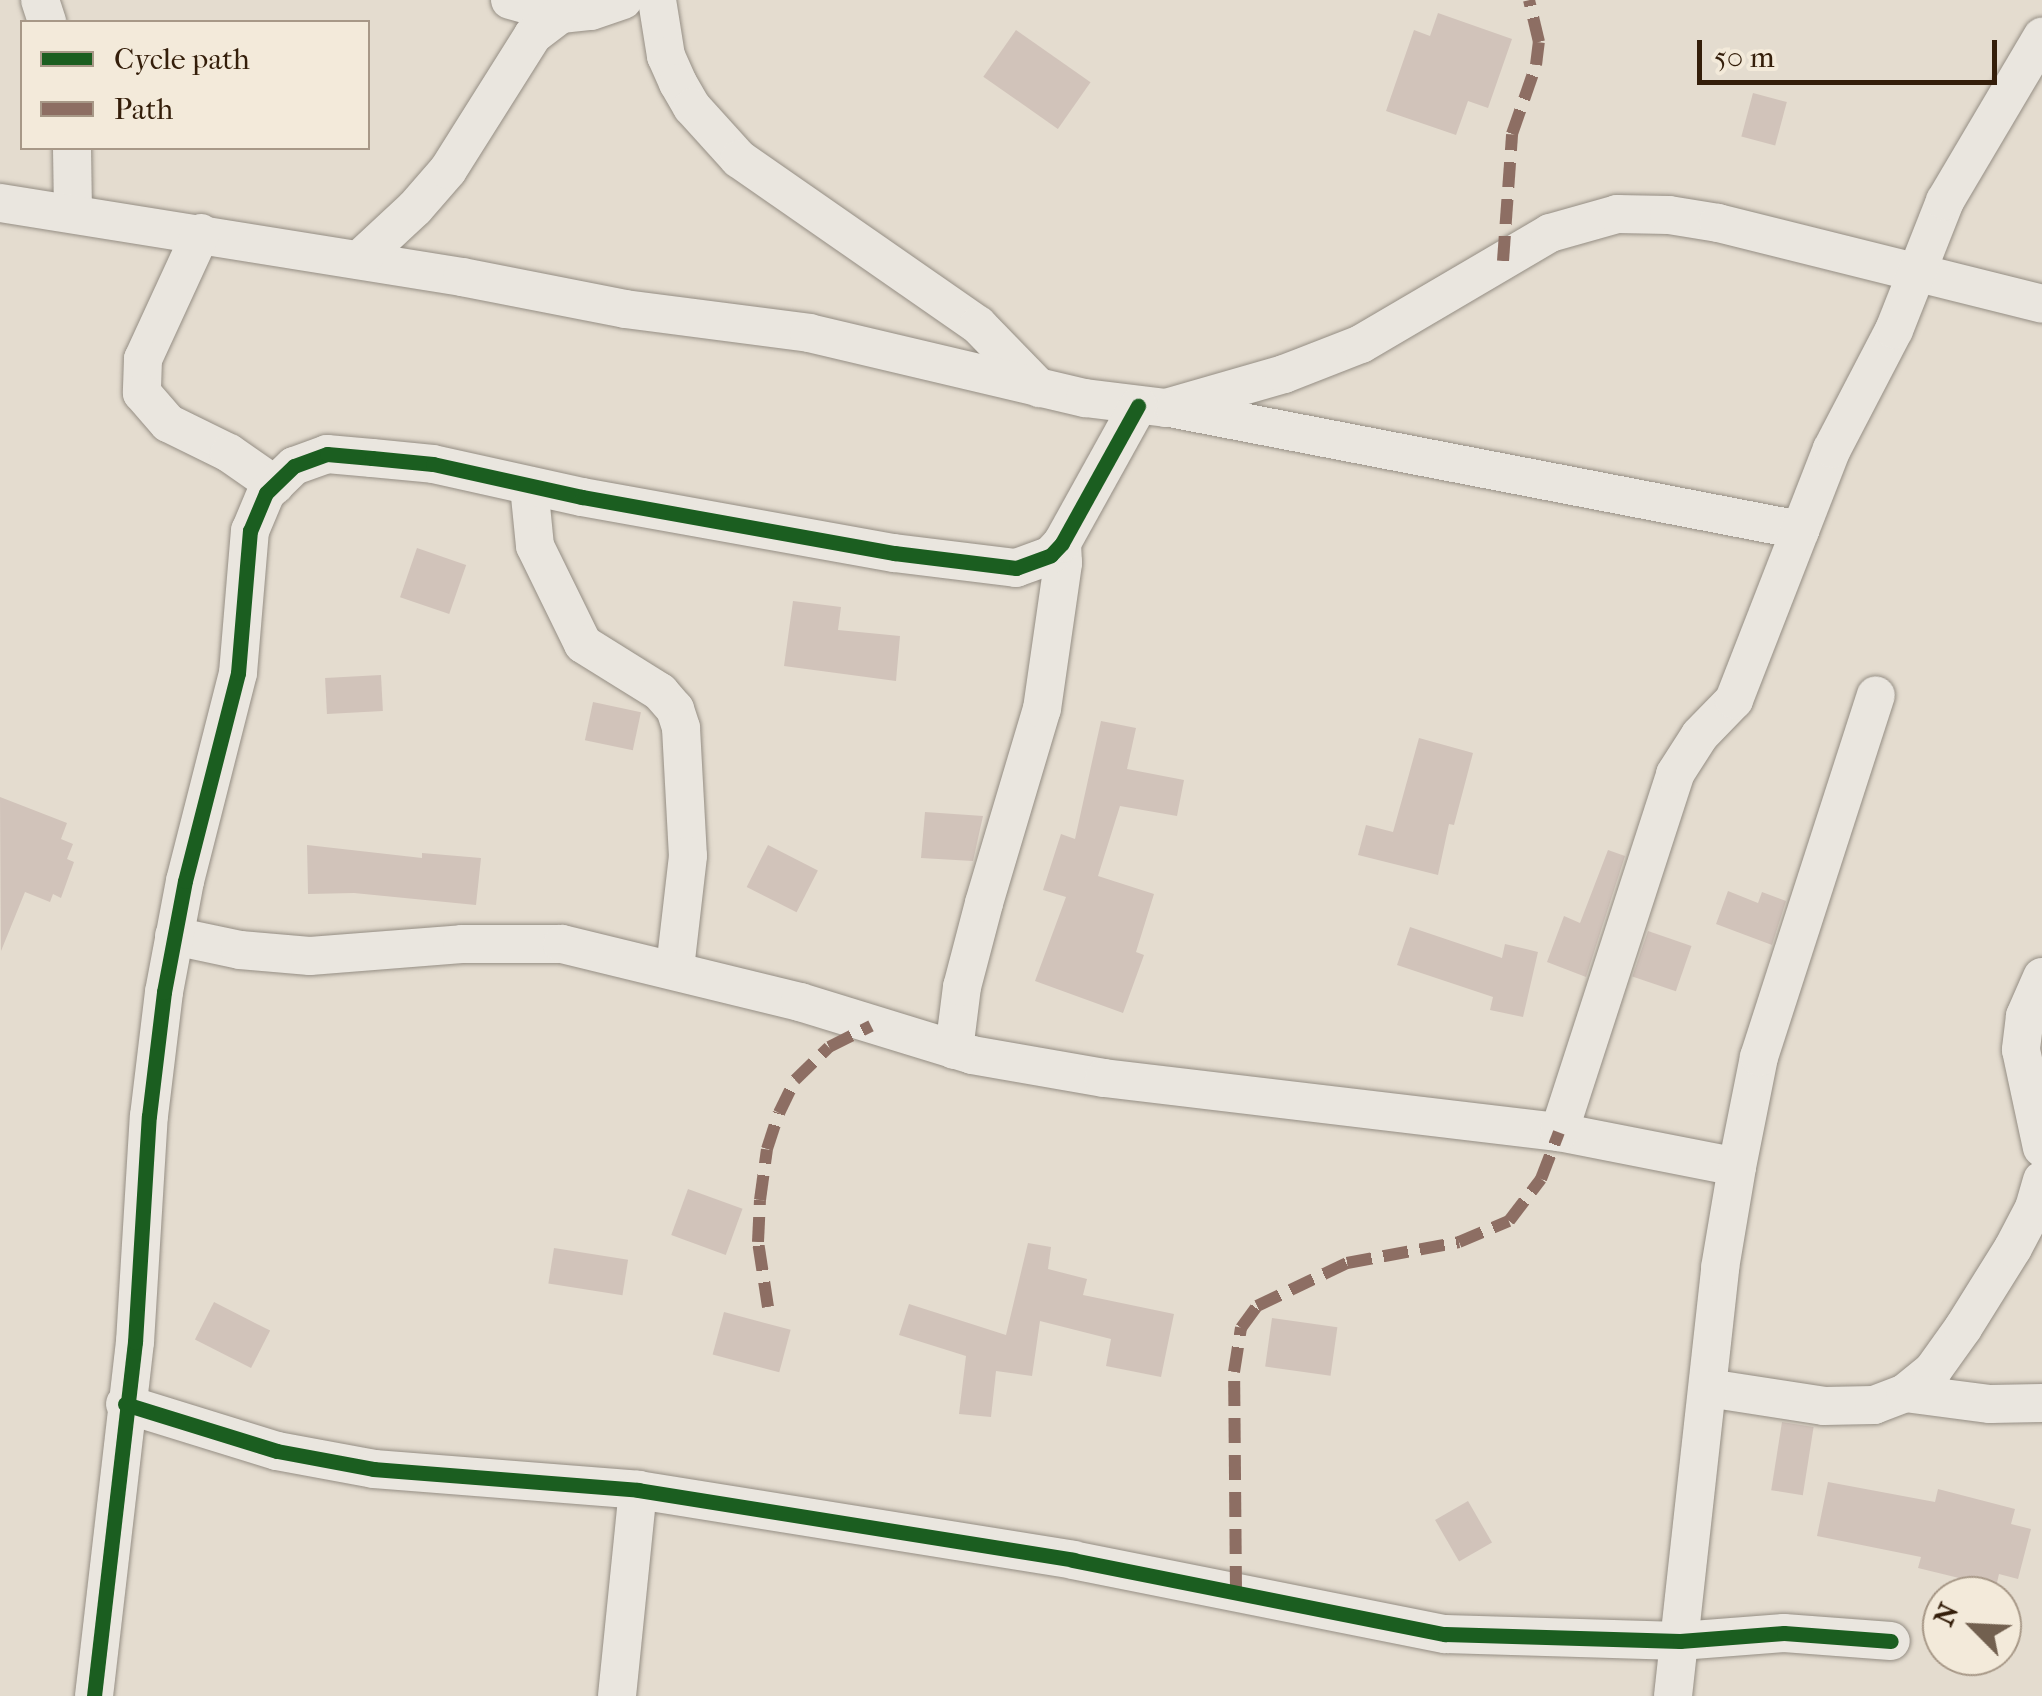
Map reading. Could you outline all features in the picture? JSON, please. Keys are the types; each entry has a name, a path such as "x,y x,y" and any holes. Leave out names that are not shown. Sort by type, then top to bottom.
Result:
{"street":[{"path":"510,0 561,14 591,11 623,0"},
{"path":"657,0 666,56 678,83 692,107 739,159 978,325 1039,388"},
{"path":"358,260 415,208 448,170 533,36 561,14"},
{"path":"1559,1132 1675,774 1700,735 1734,700 1832,449 1868,385 1957,177 2042,37"},
{"path":"72,150 74,212"},
{"path":"0,202 201,233 626,309 809,332 1039,388 1800,530"},
{"path":"94,1696 135,1342 149,1116 174,936 238,673 250,530 266,493 294,466 327,454 432,464 528,486 894,553 1016,568 1051,555 1062,543 1152,407 1284,374 1361,344 1550,233 1618,214 1669,215 1718,223 2042,304"},
{"path":"201,233 143,360 142,393 168,423 229,453 275,485"},
{"path":"528,486 534,546 583,644 660,692 675,709 681,728 688,856 675,968"},
{"path":"954,1050 980,920 1042,708 1063,563 1062,543"},
{"path":"1672,1696 1720,1268 1736,1166 1759,1057 1876,695"},
{"path":"174,936 240,950 310,956 462,944 562,944 675,968 954,1050 1137,1082 1559,1132 1736,1166"},
{"path":"2042,977 2024,1016 2021,1050 2042,1148"},
{"path":"1708,1388 1824,1406 1874,1405 1906,1394 1932,1370 1963,1328 2013,1248 2034,1208 2042,1180"},
{"path":"1906,1394 1990,1404 2042,1404"},
{"path":"125,1404 277,1452 374,1469 638,1490 1073,1560 1445,1634 1680,1641 1755,1633 1891,1641"},
{"path":"616,1696 638,1490"}],"building":[{"path":"1438,13 1512,39 1488,108 1468,101 1456,135 1386,111 1414,30 1430,36"},
{"path":"1016,30 1091,82 1058,129 983,77"},
{"path":"1753,93 1787,102 1775,146 1741,136"},
{"path":"417,548 466,565 449,614 400,597"},
{"path":"793,601 841,607 838,630 900,636 896,681 784,666"},
{"path":"381,675 383,711 327,714 325,678"},
{"path":"593,702 641,712 633,750 585,740"},
{"path":"1101,721 1136,728 1127,769 1184,780 1177,816 1120,806 1098,876 1154,894 1136,952 1144,955 1123,1013 1035,981 1066,897 1043,890 1061,834 1075,839"},
{"path":"1419,738 1473,753 1454,825 1449,824 1438,875 1358,855 1366,825 1393,832"},
{"path":"0,797 67,823 61,839 73,844 67,859 74,862 61,898 53,894 50,902 25,892 1,951"},
{"path":"925,812 983,816 973,861 921,858"},
{"path":"307,845 422,858 422,853 481,858 476,905 354,893 308,894"},
{"path":"768,845 818,870 797,912 747,887"},
{"path":"1608,850 1625,856 1586,977 1547,962 1564,916 1580,923"},
{"path":"1728,891 1758,903 1762,892 1786,901 1772,945 1716,924"},
{"path":"1410,927 1502,958 1505,944 1538,952 1523,1017 1490,1010 1493,997 1397,965"},
{"path":"1648,931 1691,946 1676,991 1632,976"},
{"path":"688,1189 743,1209 726,1255 671,1235"},
{"path":"1028,1243 1051,1247 1048,1269 1087,1279 1083,1295 1174,1314 1161,1377 1106,1366 1111,1339 1040,1321 1032,1376 996,1371 991,1417 959,1414 966,1356 899,1335 909,1304 1006,1335"},
{"path":"554,1248 628,1260 622,1295 548,1284"},
{"path":"214,1302 270,1331 251,1368 195,1339"},
{"path":"724,1312 791,1330 779,1372 713,1355"},
{"path":"1272,1318 1337,1327 1331,1376 1265,1367"},
{"path":"1782,1422 1814,1427 1803,1495 1771,1490"},
{"path":"1828,1482 1935,1502 1938,1489 2015,1509 2011,1524 2031,1529 2019,1576 1951,1576 1918,1568 1921,1557 1817,1536"},
{"path":"1468,1501 1492,1543 1459,1562 1435,1520"}],"marked path":[{"path":"1503,261 1512,134 1536,65 1539,42 1529,0"},
{"path":"768,1307 758,1242 760,1200 767,1149 779,1113 795,1080 829,1047 871,1026"},
{"path":"1236,1591 1234,1372 1241,1328 1257,1306 1347,1263 1459,1242 1509,1221 1541,1179 1559,1132"}],"cycle path":[{"path":"94,1696 135,1342 149,1116 164,992 185,881 238,673 250,531 266,493 294,466 327,454 433,464 582,497 894,553 1016,568 1051,555 1062,543 1138,406"},
{"path":"125,1404 277,1451 374,1469 638,1490 1073,1560 1445,1634 1680,1641 1784,1633 1891,1641"}]}
